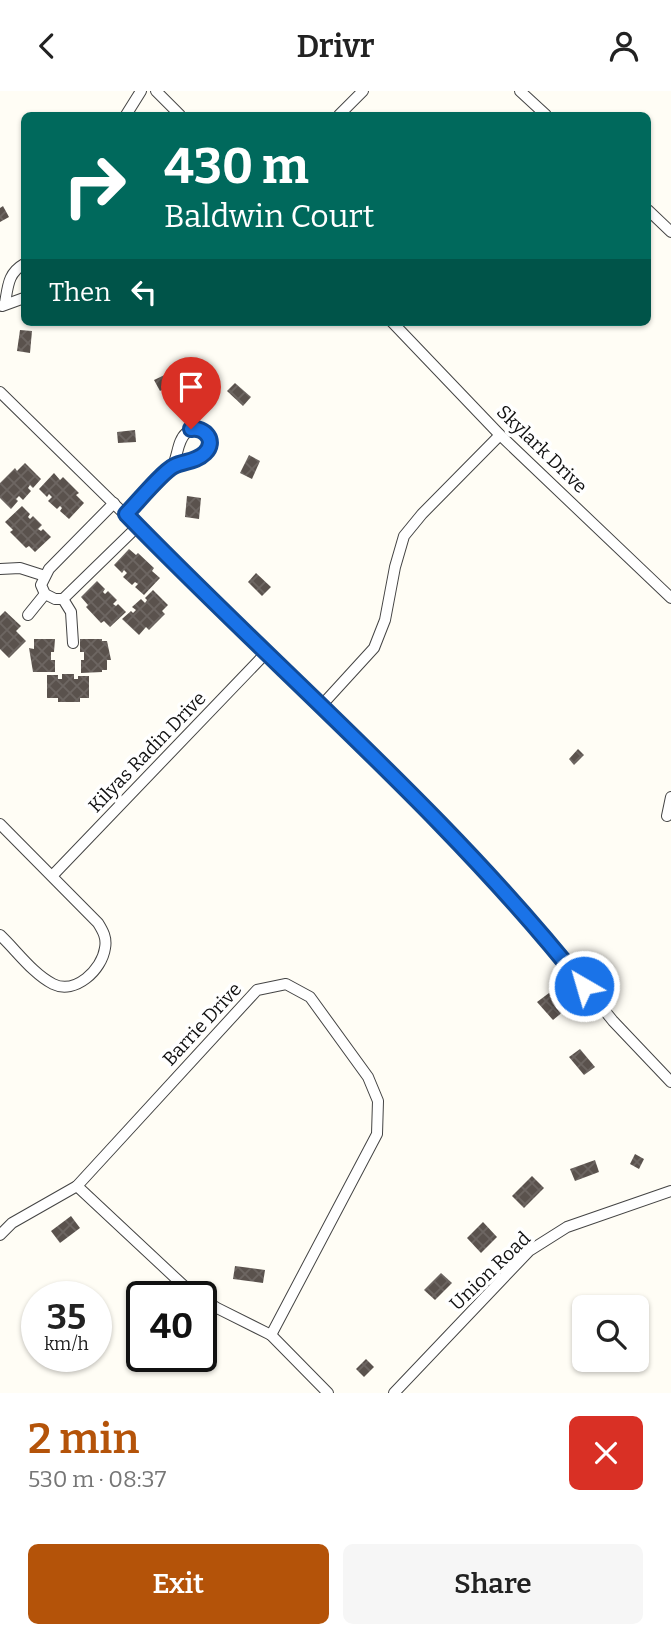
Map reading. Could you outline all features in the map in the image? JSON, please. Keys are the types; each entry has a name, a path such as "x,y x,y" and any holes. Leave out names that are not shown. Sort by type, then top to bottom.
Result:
{"street":[{"path":"128,112 141,91"},
{"path":"156,91 177,112"},
{"path":"342,112 363,91"},
{"path":"520,91 543,112"},
{"path":"651,213 671,232"},
{"path":"2,305 11,275 21,266"},
{"path":"2,305 21,299"},
{"name":"Skylark Drive","path":"396,326 500,435 671,598"},
{"path":"0,392 417,801 544,936 606,1012 671,1082"},
{"path":"321,706 374,647 385,620 404,536 500,435"},
{"path":"126,514 172,467"},
{"path":"73,643 71,612 63,599 46,594 41,585 49,569 114,503"},
{"path":"63,599 138,526"},
{"path":"0,569 20,568 46,576"},
{"path":"28,615 46,594"},
{"name":"Kilyas Radin Drive","path":"52,875 266,653"},
{"path":"667,816 671,797"},
{"path":"0,824 98,923 105,936 105,948 100,963 75,985 63,987 53,984 41,975 0,935"},
{"name":"Barrie Drive","path":"0,1235 12,1223 77,1186 257,990 286,984 310,996 368,1077 378,1101 377,1134 271,1335"},
{"path":"77,1186 179,1281"},
{"name":"Union Road","path":"399,1391 530,1251 567,1227 671,1191"},
{"path":"217,1308 271,1335 328,1393"}],"building":[{"path":"3,206 9,217 0,222 0,208"},
{"path":"20,330 32,331 30,353 17,351"},
{"path":"173,371 178,382 160,391 154,380"},
{"path":"235,383 251,397 243,406 227,391"},
{"path":"135,430 136,442 118,443 117,432"},
{"path":"249,455 260,461 252,479 240,473"},
{"path":"25,463 41,479 33,488 30,485 28,488 31,491 23,500 19,496 16,499 18,501 11,509 0,498 0,483 15,468 17,471"},
{"path":"54,473 60,480 63,477 79,493 76,495 84,503 69,519 60,511 60,506 57,509 48,501 52,497 49,494 47,497 39,489"},
{"path":"187,496 201,498 199,519 185,517"},
{"path":"22,506 30,514 30,519 33,516 42,525 38,529 43,529 51,537 35,552 29,546 26,548 10,532 13,530 5,522"},
{"path":"129,549 136,555 138,553 154,568 152,571 160,578 144,595 135,587 138,584 135,582 132,585 123,577 127,573 124,570 122,573 114,565"},
{"path":"256,573 271,587 262,596 248,582"},
{"path":"97,581 105,589 105,594 108,591 117,600 113,604 118,604 126,612 110,627 104,621 101,623 86,607 88,605 81,597"},
{"path":"153,590 168,605 162,611 165,614 149,630 146,627 139,635 122,619 136,610 132,607 141,599 145,603 145,598"},
{"path":"5,611 21,626 16,631 26,641 9,658 0,649 0,616"},
{"path":"34,639 55,639 51,660 55,660 55,672 33,672 29,648 34,649"},
{"path":"80,639 107,641 111,660 107,660 107,670 81,673 84,652 80,652"},
{"path":"62,674 74,674 74,679 78,679 78,676 89,676 89,698 80,698 80,702 58,702 58,698 47,698 47,675 58,675 58,679 62,679"},
{"path":"578,749 584,755 574,765 569,759"},
{"path":"549,993 564,1011 553,1020 537,1002"},
{"path":"580,1049 595,1067 584,1075 569,1057"},
{"path":"635,1154 644,1159 639,1169 630,1164"},
{"path":"595,1160 599,1172 575,1181 570,1169"},
{"path":"532,1176 544,1188 524,1208 512,1196"},
{"path":"71,1216 80,1228 60,1243 51,1231"},
{"path":"483,1222 497,1237 481,1253 467,1238"},
{"path":"235,1266 265,1270 263,1283 233,1279"},
{"path":"441,1273 452,1283 435,1300 424,1290"},
{"path":"366,1359 374,1367 364,1377 356,1369"}],"route":[{"path":"191,429 198,428 209,437 209,447 204,454 193,461 172,467 126,514 417,801 544,936 584,986"}]}
